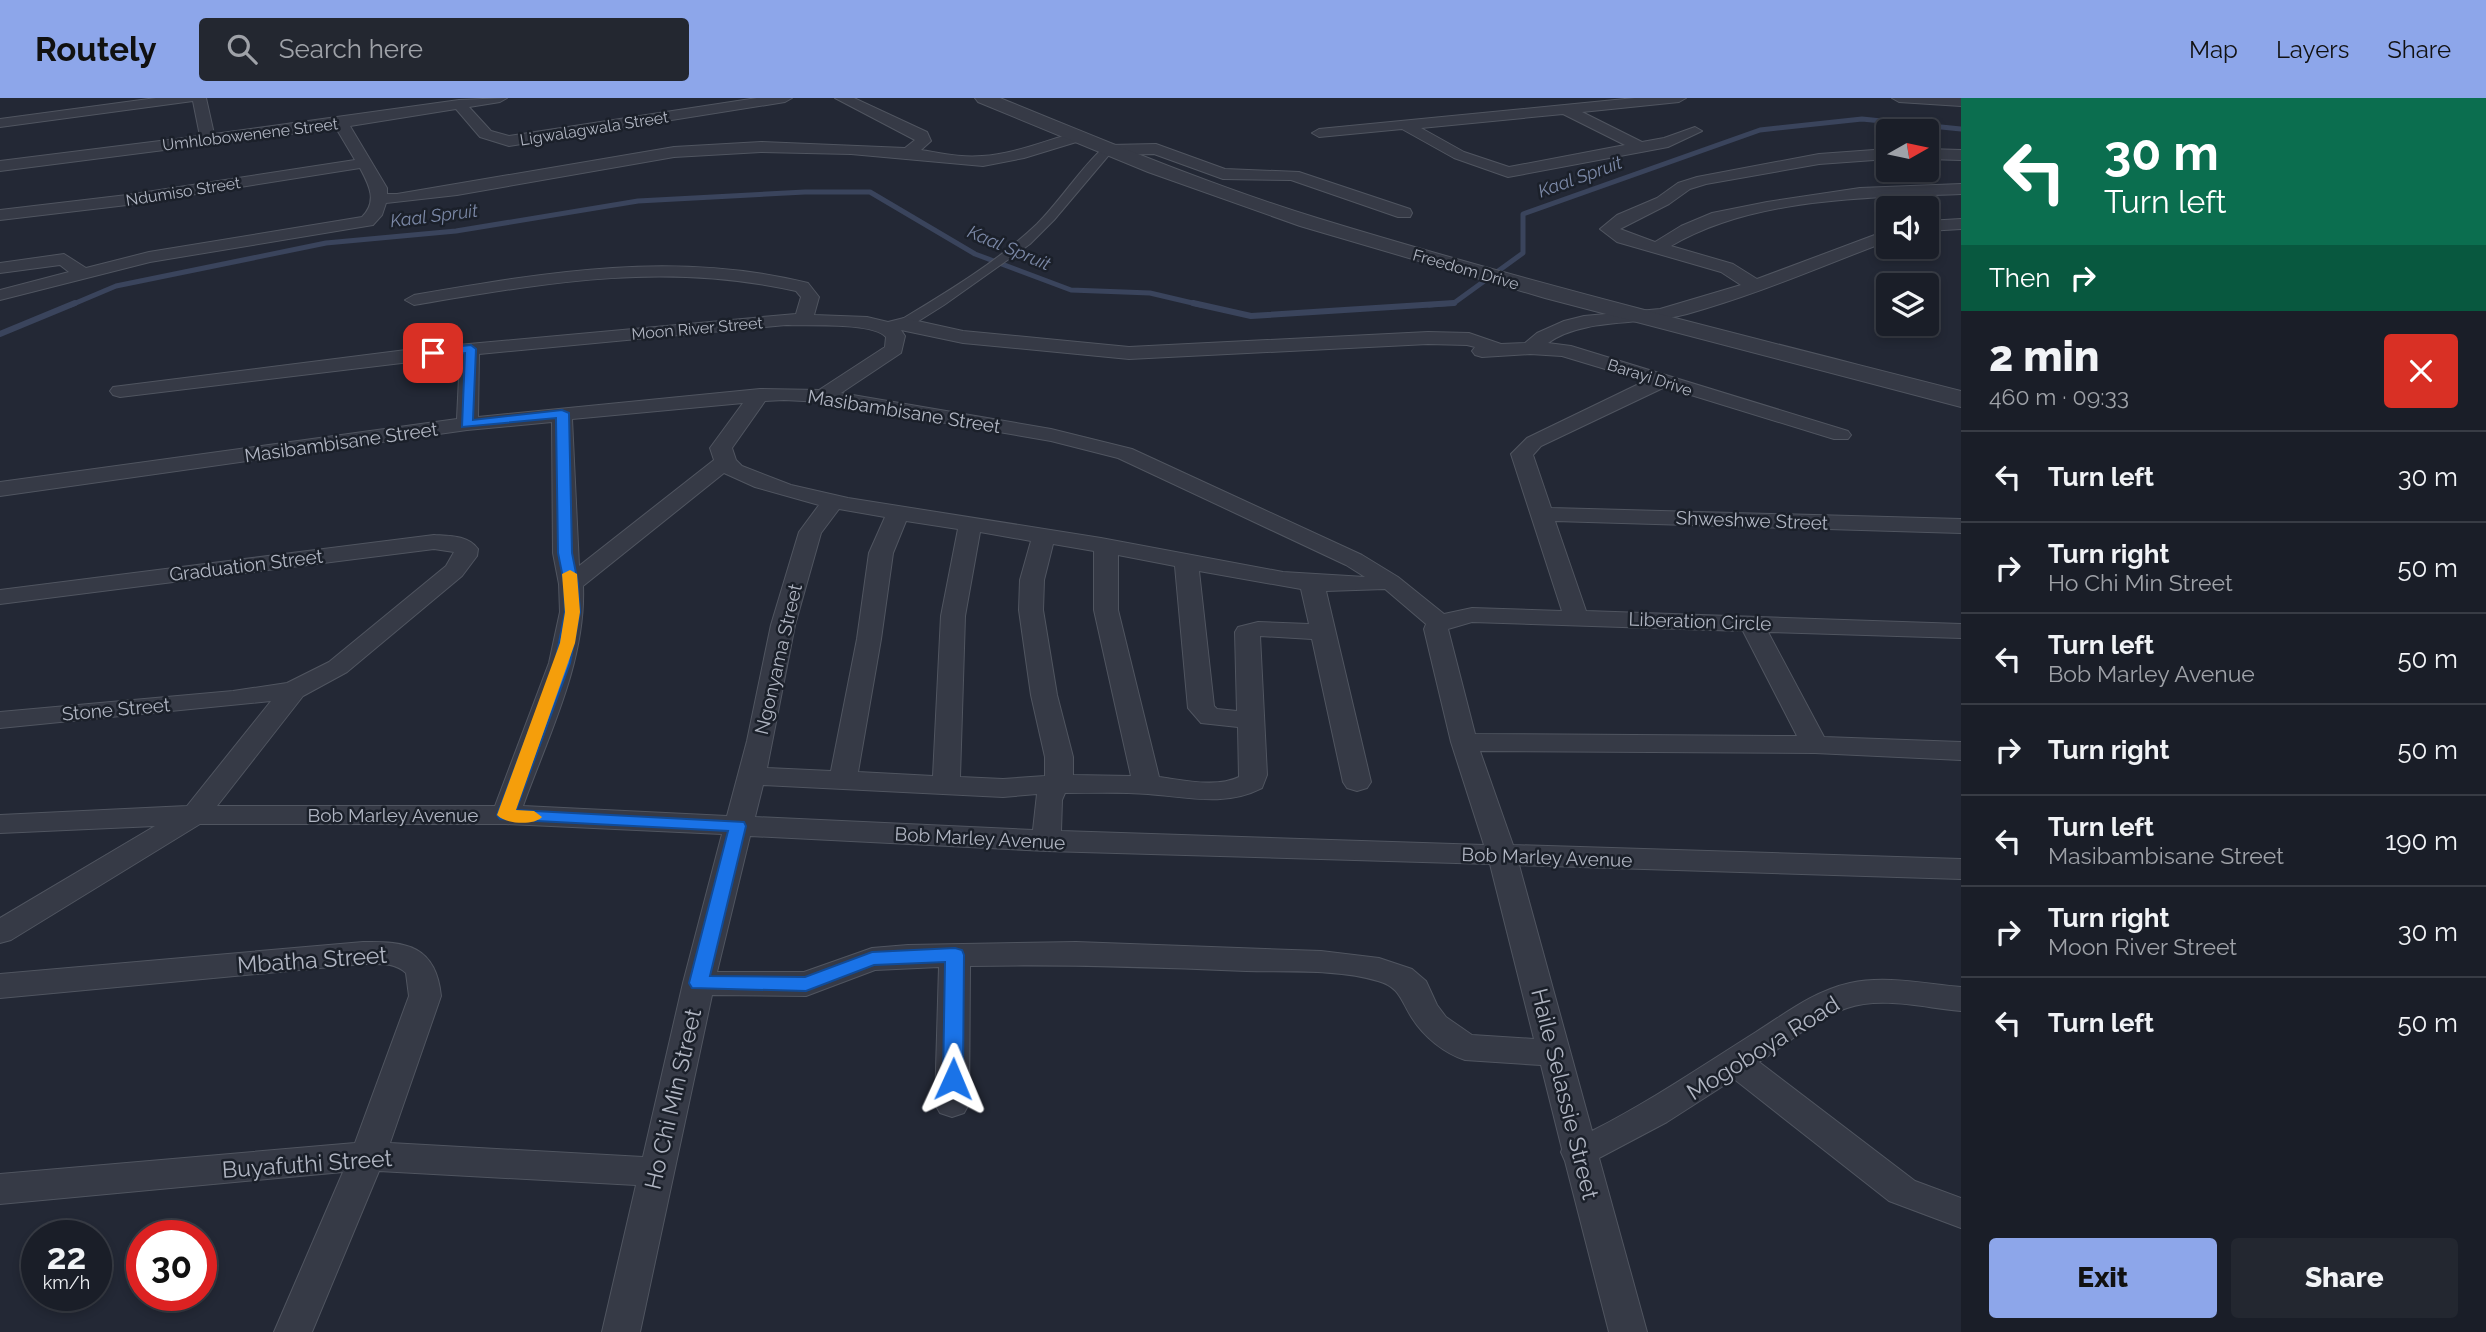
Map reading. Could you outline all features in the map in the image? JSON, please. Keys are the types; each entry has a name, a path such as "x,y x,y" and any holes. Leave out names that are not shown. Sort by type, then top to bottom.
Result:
{"street":[{"path":"0,123 189,98"},
{"path":"198,98 208,140"},
{"name":"Umhlobowenene Street","path":"0,166 341,123 500,98"},
{"name":"Ligwalagwala Street","path":"459,104 484,135 509,141 785,98"},
{"path":"842,98 922,135 923,141 909,153"},
{"name":"Freedom Drive","path":"984,98 1109,150 1279,213 1553,293 1961,399"},
{"path":"1318,133 1679,98"},
{"path":"1899,98 1961,102"},
{"path":"1563,108 1642,148"},
{"path":"0,295 81,273 175,253 362,222 373,217 379,193 341,123"},
{"path":"1405,125 1459,155 1505,172 1642,148 1677,140 1695,131"},
{"path":"379,193 393,199 444,192 674,152 773,147 909,153 960,161 983,161 1019,155 1078,137"},
{"path":"824,396 894,349 896,326 989,269 1032,235 1095,160 1109,150 1156,149 1223,174 1293,175 1404,213"},
{"path":"1939,154 1961,155"},
{"path":"1755,286 1730,269 1623,238 1608,229 1623,219 1663,201 1684,186 1703,180 1819,159 1876,155"},
{"name":"Ndumiso Street","path":"0,215 127,200 365,163"},
{"path":"1658,247 1687,230 1718,217 1767,206 1884,191 1961,190"},
{"path":"1939,226 1961,225"},
{"path":"1530,348 1542,336 1566,324 1647,317 1755,286 1876,240"},
{"path":"0,268 64,259 81,273"},
{"path":"414,300 537,281 671,268 751,275 802,288 808,292 811,299 803,319"},
{"name":"Moon River Street","path":"120,391 471,349 803,319 896,326 963,337 1129,353 1428,338 1469,340 1500,350"},
{"name":"Barayi Drive","path":"1455,354 1530,348 1564,350 1841,435"},
{"path":"467,424 471,349"},
{"path":"1576,617 1522,460 1525,449 1534,442 1662,381"},
{"path":"760,395 723,444 725,462 741,474 761,482 899,512 1312,583 1343,585 1390,582"},
{"name":"Masibambisane Street","path":"0,489 562,413 760,395 824,396 1051,435 1125,453 1362,564 1390,582 1439,622"},
{"path":"506,815 562,663 572,612 571,583 565,553 562,413"},
{"path":"571,583 725,462"},
{"name":"Ngonyama Street","path":"737,826 752,776 783,625 803,550 810,532 834,500"},
{"path":"843,780 869,639 883,542 899,512"},
{"name":"Shweshwe Street","path":"1542,514 1961,526"},
{"path":"946,785 953,616 970,524"},
{"path":"1044,536 1032,580 1031,610 1044,695 1058,748 1060,768 1048,800 1047,841"},
{"name":"Graduation Street","path":"0,597 433,542 463,545 465,556 454,570 338,667 294,690"},
{"path":"1106,546 1106,610 1147,785"},
{"path":"1186,561 1200,708 1210,717 1250,720"},
{"path":"1312,583 1357,782"},
{"name":"Liberation Circle","path":"1439,622 1472,615 1961,631"},
{"path":"1439,622 1436,629 1464,742 1502,856"},
{"path":"1750,622 1815,745"},
{"path":"752,776 1003,788 1147,785 1198,791 1236,790 1252,782 1253,775 1247,632 1258,629 1324,632"},
{"path":"0,932 195,815 294,690"},
{"name":"Stone Street","path":"0,720 233,699 294,690"},
{"path":"1464,742 1815,745 1961,751"},
{"name":"Bob Marley Avenue","path":"0,824 195,815 506,815 1047,841 1961,869"},
{"name":"Ho Chi Min Street","path":"621,1332 737,826"},
{"name":"Haile Selassie Street","path":"1502,856 1556,1053 1578,1152 1628,1332"},
{"name":"Mbatha Street","path":"0,986 363,953 386,952 408,956 419,966 425,978 425,996 368,1156"},
{"path":"699,983 806,984 872,958 955,955 1076,953 1321,962 1368,967 1401,977 1415,989 1423,1010 1435,1026 1451,1040 1465,1047 1556,1053"},
{"path":"952,1104 955,955"},
{"name":"Mogoboya Road","path":"1578,1152 1643,1123 1828,1002 1850,995 1886,993 1961,999"},
{"path":"1734,1061 1902,1191 1961,1213"},
{"path":"293,1332 368,1156"},
{"name":"Buyafuthi Street","path":"0,1189 368,1156 656,1172"}],"waterway":[{"name":"Kaal Spruit","path":"1454,303 1523,253 1523,214 1760,130 1862,119 1961,129"},
{"name":"Kaal Spruit","path":"71,305 116,286 326,243 456,231 638,201 805,192 870,192 975,254 1071,290 1150,293 1201,305"},
{"name":"Kaal Spruit","path":"0,334 75,303"},
{"name":"Kaal Spruit","path":"1193,303 1251,316 1454,303"},
{"name":"Kaal Spruit","path":"1429,305 1454,303"}],"slow traffic":[{"path":"534,817 506,815 568,643 572,612 570,574"}],"route":[{"path":"433,353 471,349 467,424 562,413 565,553 571,583 572,612 568,643 506,815 737,826 699,983 782,986 806,984 872,958 955,955 953,1079"}]}
